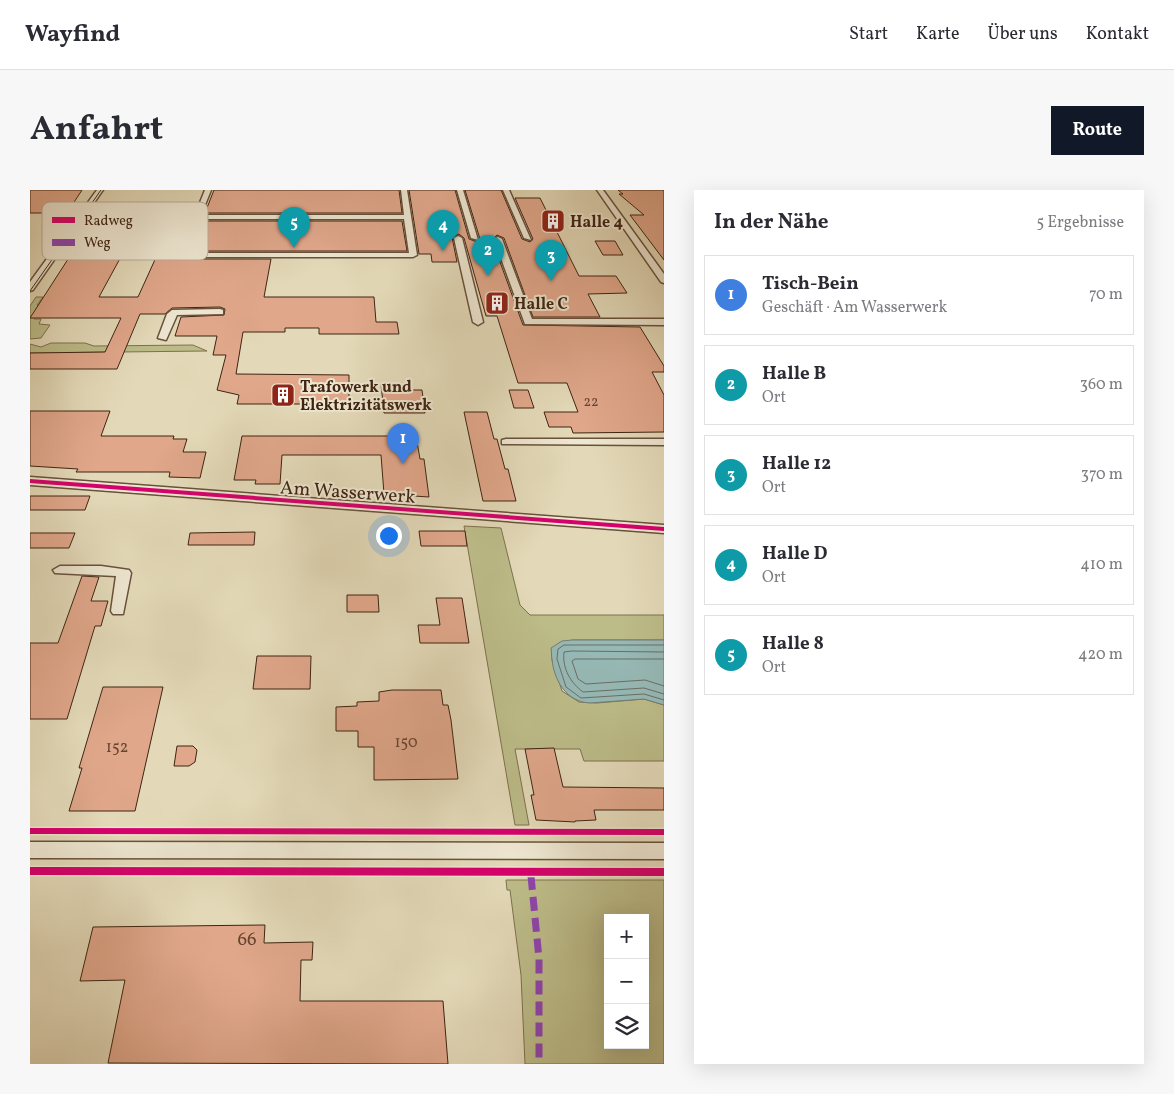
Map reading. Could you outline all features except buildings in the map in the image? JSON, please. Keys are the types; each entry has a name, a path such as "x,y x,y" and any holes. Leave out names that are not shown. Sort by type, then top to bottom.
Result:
{"street":[{"path":"91,202 100,190"},
{"path":"203,202 208,190"},
{"path":"208,255 413,255 404,190"},
{"path":"460,190 475,238"},
{"path":"506,190 528,238"},
{"path":"600,190 664,280"},
{"path":"208,217 408,217"},
{"path":"458,238 478,322"},
{"path":"498,238 528,322 664,322"},
{"path":"30,288 50,260"},
{"path":"163,338 175,312 220,312"},
{"path":"506,442 664,442"},
{"name":"Am Wasserwerk","path":"30,481 664,529"},
{"path":"60,570 101,570 124,573 118,611"},
{"path":"30,850 664,851"}],"green space":[{"path":"36,297 43,297 37,305 43,306 34,319 41,319 39,324 50,325 41,338 30,339 30,306"},
{"path":"51,343 85,343 94,346 193,345 207,351 30,353 30,344 41,347"},
{"path":"464,526 501,528 520,605 530,615 664,615 664,640 572,640 552,650 552,660 562,691 579,702 597,703 644,699 664,705 664,761 584,761 580,749 515,749 529,825 515,825"},
{"path":"506,880 664,880 664,1064 525,1064 521,975 510,890 507,890"}],"water":[{"path":"664,640 664,705 644,699 590,703 575,699 563,689 559,682 553,667 551,648 562,641"}],"tram line":[{"path":"93,202 101,190"},
{"path":"30,291 52,260"}],"marked path":[{"path":"531,876 539,959 539,1064"}],"cycle path":[{"path":"30,481 664,529"},
{"path":"30,831 664,832"},
{"path":"30,871 664,872"}],"place":[{"name":"Halle 4","path":"553,221"},
{"name":"Halle 8","path":"294,248"},
{"name":"Halle D","path":"443,251"},
{"name":"Halle B","path":"488,276"},
{"name":"Halle 12","path":"551,281"},
{"name":"Halle C","path":"497,303"},
{"name":"Trafowerk und Elektrizitätswerk","path":"283,395"},
{"name":"Tisch-Bein","path":"403,464"}]}
